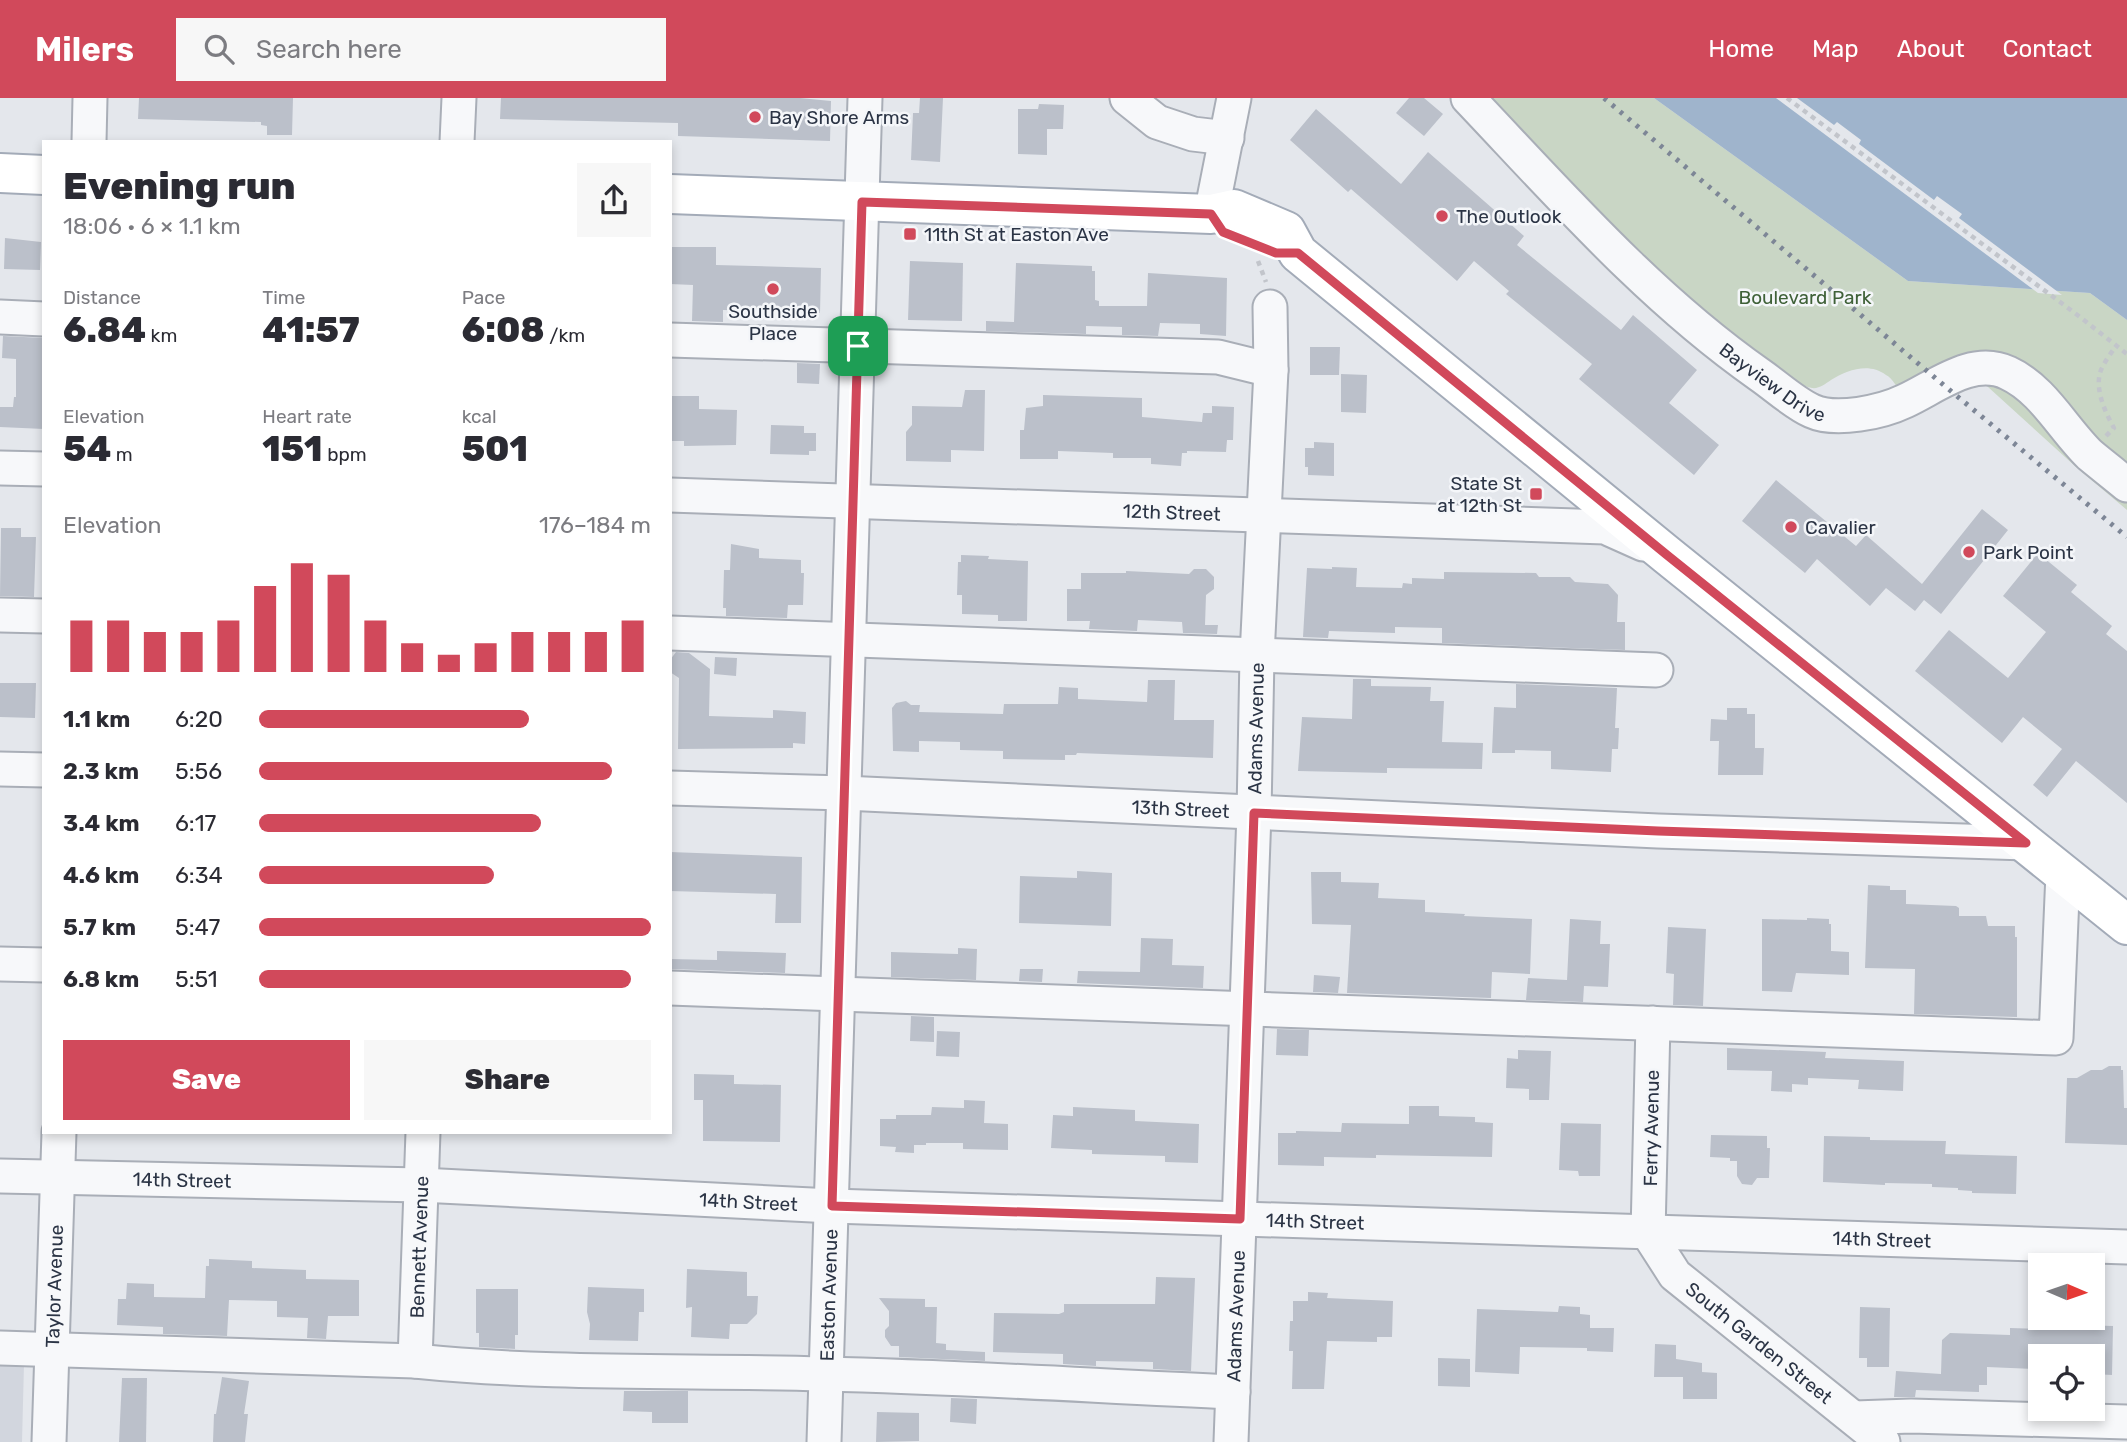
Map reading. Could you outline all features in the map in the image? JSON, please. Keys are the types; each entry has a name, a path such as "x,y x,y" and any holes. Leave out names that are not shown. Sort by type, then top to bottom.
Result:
{"main road":[{"path":"0,173 42,175"},
{"path":"672,194 1211,214 1234,209 1286,231 1298,253 1667,555 2127,925"}],"street":[{"path":"89,140 90,98"},
{"path":"457,140 459,98"},
{"name":"Easton Avenue","path":"824,1442 866,98"},
{"path":"1127,98 1157,122 1193,134 1227,138"},
{"path":"1211,214 1234,98"},
{"name":"Bayview Drive","path":"1468,98 1590,227 1642,276 1731,354 1811,411 1829,416 1864,413 1904,402 1958,375 1976,369 1993,368 2010,374 2031,388 2090,454 2127,485"},
{"name":"Adams Avenue","path":"1231,1442 1254,813 1257,656 1271,370 1270,307"},
{"path":"0,317 42,319"},
{"path":"672,340 1218,357 1271,370"},
{"path":"0,468 42,469"},
{"name":"12th Street","path":"672,495 1605,527 1667,555"},
{"path":"0,615 42,616"},
{"path":"672,633 1656,670"},
{"path":"0,769 42,770"},
{"name":"13th Street","path":"672,788 844,793 1644,830 2026,843"},
{"path":"672,988 2056,1038 2063,873"},
{"path":"0,964 42,965"},
{"name":"Ferry Avenue","path":"1648,1233 1653,1023"},
{"name":"Taylor Avenue","path":"49,1442 59,1134"},
{"name":"Bennett Avenue","path":"415,1361 423,1134"},
{"name":"14th Street","path":"0,1176 421,1185 832,1206 2127,1247"},
{"name":"South Garden Street","path":"1648,1233 1675,1275 1883,1442"},
{"path":"0,1348 415,1361 471,1367 607,1373 658,1371 826,1374 1233,1392"},
{"path":"1855,1418 1911,1416 2127,1422"}],"path":[{"path":"1787,98 2127,354"},
{"path":"2113,428 2100,396 2100,372 2116,346"}],"shaded area":[{"path":"0,1363 24,1364 22,1442 0,1442"}],"green space":[{"name":"Boulevard Park","path":"1492,98 1654,98 1908,281 2090,293 2127,320 2127,510 1955,357 1900,391 1888,376 1865,368 1844,373 1817,388 1798,382 1736,336 1662,273 1593,206"}],"water":[{"path":"1654,98 2127,98 2127,320 2090,293 1908,281"}],"pier":[{"path":"1776,98 1797,98 1834,125 1837,122 1861,140 1859,144 1934,200 1937,196 1962,214 1959,218 2062,295 2038,293"}],"building":[{"path":"139,98 293,98 292,135 267,135 267,126 261,125 261,122 138,119"},
{"path":"501,98 800,98 831,101 830,141 678,136 678,123 500,119"},
{"path":"920,98 943,98 940,162 911,160 913,113 919,113"},
{"path":"1409,98 1424,98 1443,114 1424,136 1396,113"},
{"path":"1039,104 1064,105 1063,129 1047,129 1047,155 1018,154 1018,109 1038,109"},
{"path":"1316,109 1401,184 1428,152 1524,236 1517,245 1621,330 1633,315 1697,370 1669,403 1719,445 1694,475 1579,379 1592,364 1506,294 1509,291 1474,261 1457,281 1351,189 1348,192 1290,140"},
{"path":"5,238 41,242 40,270 4,269"},
{"path":"672,247 716,247 716,265 821,268 820,313 723,310 723,322 692,321 693,285 672,284"},
{"path":"910,261 963,263 962,321 908,320"},
{"path":"1016,263 1092,266 1092,271 1095,271 1095,300 1099,301 1099,306 1147,306 1148,273 1227,278 1226,336 1200,334 1200,324 1160,323 1158,336 1122,335 1122,327 1086,326 1086,334 986,331 986,321 1014,322"},
{"path":"3,336 42,338 42,429 0,427 0,407 13,407 16,397 16,359 2,358"},
{"path":"1310,347 1340,347 1339,375 1310,375"},
{"path":"797,363 820,364 819,384 797,383"},
{"path":"1341,374 1367,375 1366,413 1341,412"},
{"path":"965,390 985,390 984,451 951,450 951,462 906,461 906,432 912,425 912,406 962,407"},
{"path":"1043,395 1142,398 1142,417 1202,422 1203,413 1212,413 1212,406 1234,407 1233,440 1227,440 1226,452 1182,453 1181,466 1151,464 1151,458 1113,458 1113,453 1058,451 1058,459 1020,459 1020,430 1024,430 1026,408 1043,406"},
{"path":"672,396 699,396 699,409 737,410 736,445 684,446 684,441 672,441"},
{"path":"771,425 804,426 804,433 816,433 816,451 809,451 809,455 770,454"},
{"path":"1314,442 1334,443 1334,476 1308,475 1305,448 1314,448"},
{"path":"1776,480 1856,546 1866,535 1922,584 1982,509 2008,530 1941,614 1924,600 1915,611 1886,588 1870,606 1817,559 1805,573 1742,521"},
{"path":"1,528 21,528 21,537 36,537 34,597 0,596"},
{"path":"731,544 759,549 759,558 801,560 801,573 804,573 803,605 788,605 787,618 726,616 726,608 723,608 724,570 730,570"},
{"path":"2038,553 2077,585 2071,592 2112,626 2106,634 2127,651 2127,803 2076,761 2047,797 2033,785 2062,749 2023,717 2002,743 1915,671 1949,630 2008,678 2046,632 2003,596"},
{"path":"961,555 1028,561 1027,621 998,621 998,615 962,614 962,595 957,595 958,562 961,562"},
{"path":"1307,568 1357,568 1356,587 1402,588 1403,583 1412,584 1412,578 1444,579 1444,572 1536,573 1539,577 1570,577 1575,582 1608,584 1618,595 1617,622 1625,622 1625,650 1442,643 1442,628 1395,627 1395,633 1329,631 1328,638 1303,637"},
{"path":"1194,569 1206,569 1214,577 1214,589 1206,595 1205,625 1218,625 1217,634 1183,633 1182,622 1138,620 1137,631 1089,629 1090,621 1067,621 1067,589 1081,589 1081,573 1126,571 1189,574"},
{"path":"676,652 689,653 710,669 709,716 773,718 773,710 806,712 805,744 793,743 793,748 678,749 679,678 672,673 672,657"},
{"path":"715,657 737,658 736,676 714,674"},
{"path":"1353,679 1371,679 1371,686 1431,687 1430,701 1444,701 1442,742 1483,743 1482,769 1387,768 1387,773 1298,771 1302,717 1352,719"},
{"path":"1148,680 1175,680 1174,720 1214,720 1213,758 1077,753 1065,755 1065,760 1003,759 1003,751 960,750 960,742 919,741 919,752 893,751 892,708 896,703 906,701 911,705 920,705 919,712 1003,714 1004,704 1058,704 1059,687 1078,688 1078,699 1147,702"},
{"path":"0,683 36,683 35,718 0,717"},
{"path":"1516,684 1617,688 1615,728 1619,728 1618,749 1612,749 1611,772 1551,769 1551,751 1515,750 1515,753 1492,753 1494,707 1516,708"},
{"path":"1727,708 1747,708 1747,714 1755,714 1755,748 1764,748 1763,775 1718,775 1719,741 1710,741 1711,719 1727,720"},
{"path":"672,852 802,857 801,923 775,923 776,894 672,891"},
{"path":"1077,871 1112,873 1111,926 1019,923 1020,876 1077,878"},
{"path":"1311,872 1341,872 1341,882 1379,883 1378,898 1425,900 1425,912 1532,919 1530,974 1492,972 1491,998 1347,993 1351,925 1312,924"},
{"path":"1868,885 1906,890 1906,904 1956,906 1959,908 1959,916 1986,916 1988,926 2015,926 2017,1017 1914,1014 1915,969 1865,968"},
{"path":"1570,919 1601,921 1600,944 1610,944 1608,987 1584,986 1583,1002 1526,1000 1528,978 1567,980"},
{"path":"1762,919 1829,919 1831,951 1849,952 1849,975 1796,973 1792,992 1762,991"},
{"path":"1668,927 1706,929 1703,1006 1673,1005 1674,974 1666,973"},
{"path":"1141,938 1173,939 1172,965 1204,966 1203,988 1077,983 1078,971 1140,972"},
{"path":"958,948 977,949 976,980 891,977 891,952 958,954"},
{"path":"717,951 786,953 785,973 672,969 672,959 717,960"},
{"path":"1020,969 1043,969 1042,982 1019,981"},
{"path":"1314,975 1340,977 1338,993 1313,992"},
{"path":"911,1016 934,1017 934,1042 910,1041"},
{"path":"1277,1029 1309,1030 1308,1056 1276,1055"},
{"path":"937,1031 960,1032 959,1057 936,1056"},
{"path":"1727,1048 1826,1052 1825,1058 1904,1061 1903,1091 1858,1089 1859,1080 1808,1078 1808,1085 1792,1084 1792,1092 1771,1091 1772,1071 1727,1070"},
{"path":"1518,1050 1551,1051 1549,1100 1529,1100 1529,1089 1506,1088 1507,1058 1518,1059"},
{"path":"2109,1066 2121,1066 2123,1070 2127,1145 2065,1143 2067,1078 2077,1078 2091,1070 2102,1070"},
{"path":"694,1074 734,1075 734,1084 781,1085 780,1142 703,1141 703,1100 694,1100"},
{"path":"964,1100 985,1101 984,1123 1008,1124 1008,1150 963,1149 963,1143 926,1143 914,1145 914,1153 895,1152 896,1147 880,1146 880,1119 896,1119 896,1115 931,1115 932,1107 964,1108"},
{"path":"1409,1106 1439,1106 1439,1116 1475,1117 1475,1122 1493,1123 1492,1157 1376,1155 1376,1158 1324,1157 1324,1166 1278,1165 1278,1133 1341,1132 1342,1123 1409,1124"},
{"path":"1073,1107 1135,1110 1135,1121 1199,1124 1198,1163 1165,1162 1165,1156 1092,1154 1092,1150 1051,1148 1053,1115 1073,1116"},
{"path":"1561,1123 1601,1124 1600,1176 1579,1176 1578,1171 1559,1170"},
{"path":"1711,1135 1767,1136 1767,1148 1770,1148 1769,1178 1757,1178 1752,1185 1742,1184 1737,1176 1737,1161 1710,1157"},
{"path":"1824,1136 1870,1137 1870,1140 1946,1141 1945,1154 2017,1156 2016,1194 1972,1193 1958,1188 1932,1187 1932,1184 1823,1182"},
{"path":"209,1259 252,1261 252,1268 306,1270 306,1279 359,1280 359,1316 328,1316 326,1339 307,1338 308,1318 277,1317 277,1301 229,1300 227,1336 163,1334 163,1327 117,1325 118,1299 126,1299 127,1283 154,1284 154,1297 205,1298 206,1266 209,1266"},
{"path":"687,1269 747,1272 747,1296 758,1296 757,1314 747,1324 730,1324 729,1339 691,1337 692,1307 686,1308"},
{"path":"1156,1277 1195,1278 1191,1371 1153,1369 1153,1362 1096,1361 1096,1366 1063,1364 1063,1354 993,1352 994,1313 1059,1314 1064,1312 1064,1304 1155,1304"},
{"path":"588,1287 644,1289 644,1312 639,1312 638,1341 589,1340"},
{"path":"476,1289 518,1289 518,1335 515,1335 515,1349 479,1347 479,1333 476,1333"},
{"path":"1308,1292 1328,1293 1327,1298 1393,1301 1392,1337 1377,1337 1377,1342 1327,1341 1324,1389 1292,1389 1293,1351 1289,1351 1293,1301 1308,1301"},
{"path":"879,1298 925,1299 925,1307 937,1307 936,1343 946,1344 946,1350 985,1352 985,1361 899,1357 899,1346 891,1346 885,1337 885,1330 889,1326 889,1311"},
{"path":"1559,1306 1580,1307 1580,1314 1590,1315 1590,1328 1614,1328 1613,1352 1587,1351 1587,1348 1520,1347 1519,1374 1475,1372 1477,1309 1558,1312"},
{"path":"1860,1307 1890,1308 1889,1367 1867,1367 1867,1358 1859,1358"},
{"path":"2105,1326 2113,1326 2112,1375 2105,1375 2105,1344 2028,1344 2028,1369 1987,1367 1987,1385 1979,1385 1979,1392 1916,1390 1915,1397 1894,1397 1896,1371 1941,1374 1942,1340 1950,1333 2010,1335 2010,1328 2105,1330"},
{"path":"1655,1344 1676,1345 1676,1359 1702,1363 1702,1372 1717,1373 1717,1399 1683,1399 1683,1377 1654,1377"},
{"path":"1438,1358 1470,1359 1470,1387 1438,1386"},
{"path":"222,1377 249,1381 244,1414 248,1414 245,1442 213,1442 214,1414"},
{"path":"122,1378 147,1378 146,1442 119,1442"},
{"path":"624,1391 688,1391 688,1423 652,1423 652,1412 623,1411"},
{"path":"951,1398 977,1399 976,1424 950,1422"},
{"path":"877,1412 919,1413 919,1441 876,1442"}],"railway":[{"path":"1604,98 2127,537"}],"place":[{"name":"Bay Shore Arms","path":"755,117"},
{"name":"The Outlook","path":"1442,216"},
{"name":"11th St at Easton Ave","path":"910,234"},
{"name":"Southside Place","path":"773,289"},
{"name":"State St at 12th St","path":"1536,494"},
{"name":"Cavalier","path":"1791,527"},
{"name":"Park Point","path":"1969,552"}],"route":[{"path":"862,202 1211,214 1223,232 1276,253 1298,253 1667,555 2026,843 1658,831 1254,813 1240,1219 832,1206 858,346 862,202"}]}
